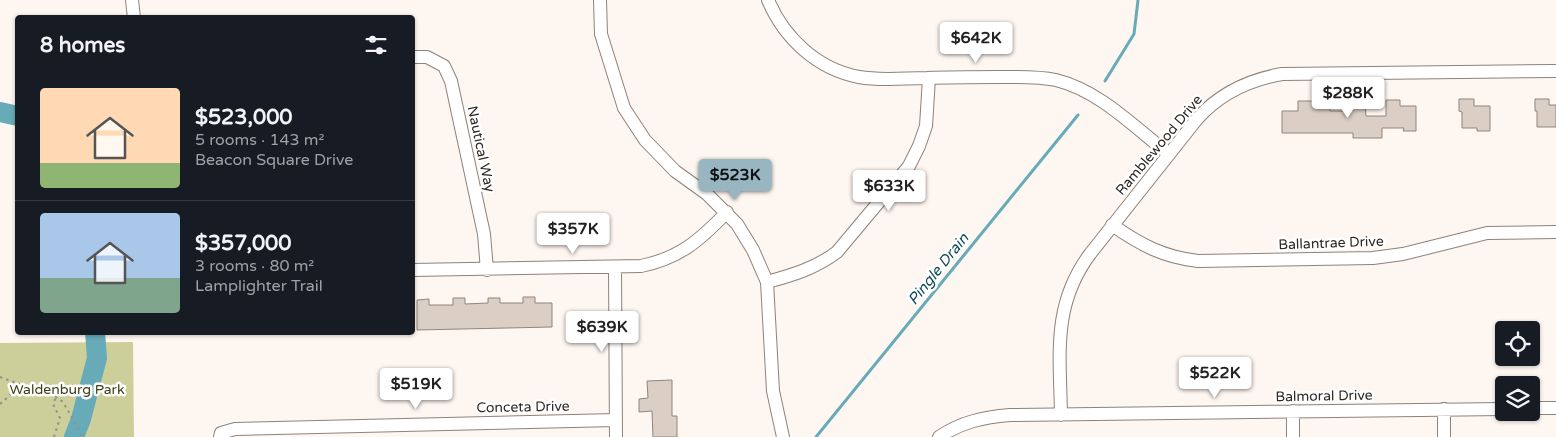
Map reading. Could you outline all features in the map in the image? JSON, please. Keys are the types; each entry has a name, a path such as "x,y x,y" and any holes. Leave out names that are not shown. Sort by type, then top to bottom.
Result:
{"street":[{"path":"132,0 134,15"},
{"path":"600,0 601,34 624,108 645,140 675,172 707,194 727,212 753,250 767,282 773,391 783,437"},
{"path":"768,0 773,13 790,37 803,50 826,64 859,77 888,79 1027,77 1069,84 1099,99 1169,154"},
{"name":"Nautical Way","path":"415,57 427,57 444,66 451,81 484,234 487,270"},
{"name":"Ramblewood Drive","path":"1061,414 1060,333 1063,309 1076,275 1090,254 1197,119 1217,99 1243,85 1268,77 1295,74 1556,71"},
{"path":"767,282 802,272 823,262 837,252 909,166 926,126 929,78"},
{"path":"415,270 615,268 641,266 655,263 681,252 703,237 727,212"},
{"name":"Ballantrae Drive","path":"1112,226 1159,253 1171,257 1198,261 1373,258 1403,254 1487,233 1556,232"},
{"path":"615,268 616,437"},
{"name":"Balmoral Drive","path":"938,437 981,418 1010,415 1495,408"},
{"path":"1540,408 1556,408"},
{"path":"1444,409 1444,437"},
{"path":"1293,411 1294,437"},
{"name":"Conceta Drive","path":"221,435 235,429 410,431 616,420"}],"path":[{"path":"0,377 56,397 63,402 83,437"},
{"path":"0,404 21,385"},
{"path":"54,437 60,418 53,404 56,397"}],"green space":[{"name":"Waldenburg Park","path":"133,342 134,437 0,437 0,343"}],"building":[{"path":"1459,99 1474,99 1474,106 1490,106 1490,131 1477,131 1477,128 1462,128 1462,112 1459,111"},
{"path":"1535,99 1549,99 1549,105 1556,105 1556,127 1537,127"},
{"path":"1386,100 1400,100 1400,106 1416,106 1416,131 1403,131 1404,128 1382,128 1382,138 1353,138 1353,133 1282,133 1282,111 1298,111 1298,101 1330,101 1330,111 1352,111 1352,101 1365,101 1366,116 1386,116"},
{"path":"523,297 535,297 535,303 552,303 552,327 417,330 417,300 429,299 429,305 453,305 453,298 465,298 465,304 488,303 488,298 500,298 500,303 523,303"},
{"path":"672,380 672,416 677,416 677,437 653,437 652,411 639,412 639,399 648,398 647,381"}],"waterway":[{"name":"Pingle Drain","path":"1105,81 1134,34 1138,0"},
{"path":"0,112 15,115"},
{"name":"Pingle Drain","path":"816,437 1078,115"},
{"path":"74,437 81,419 97,358 95,335"}]}
